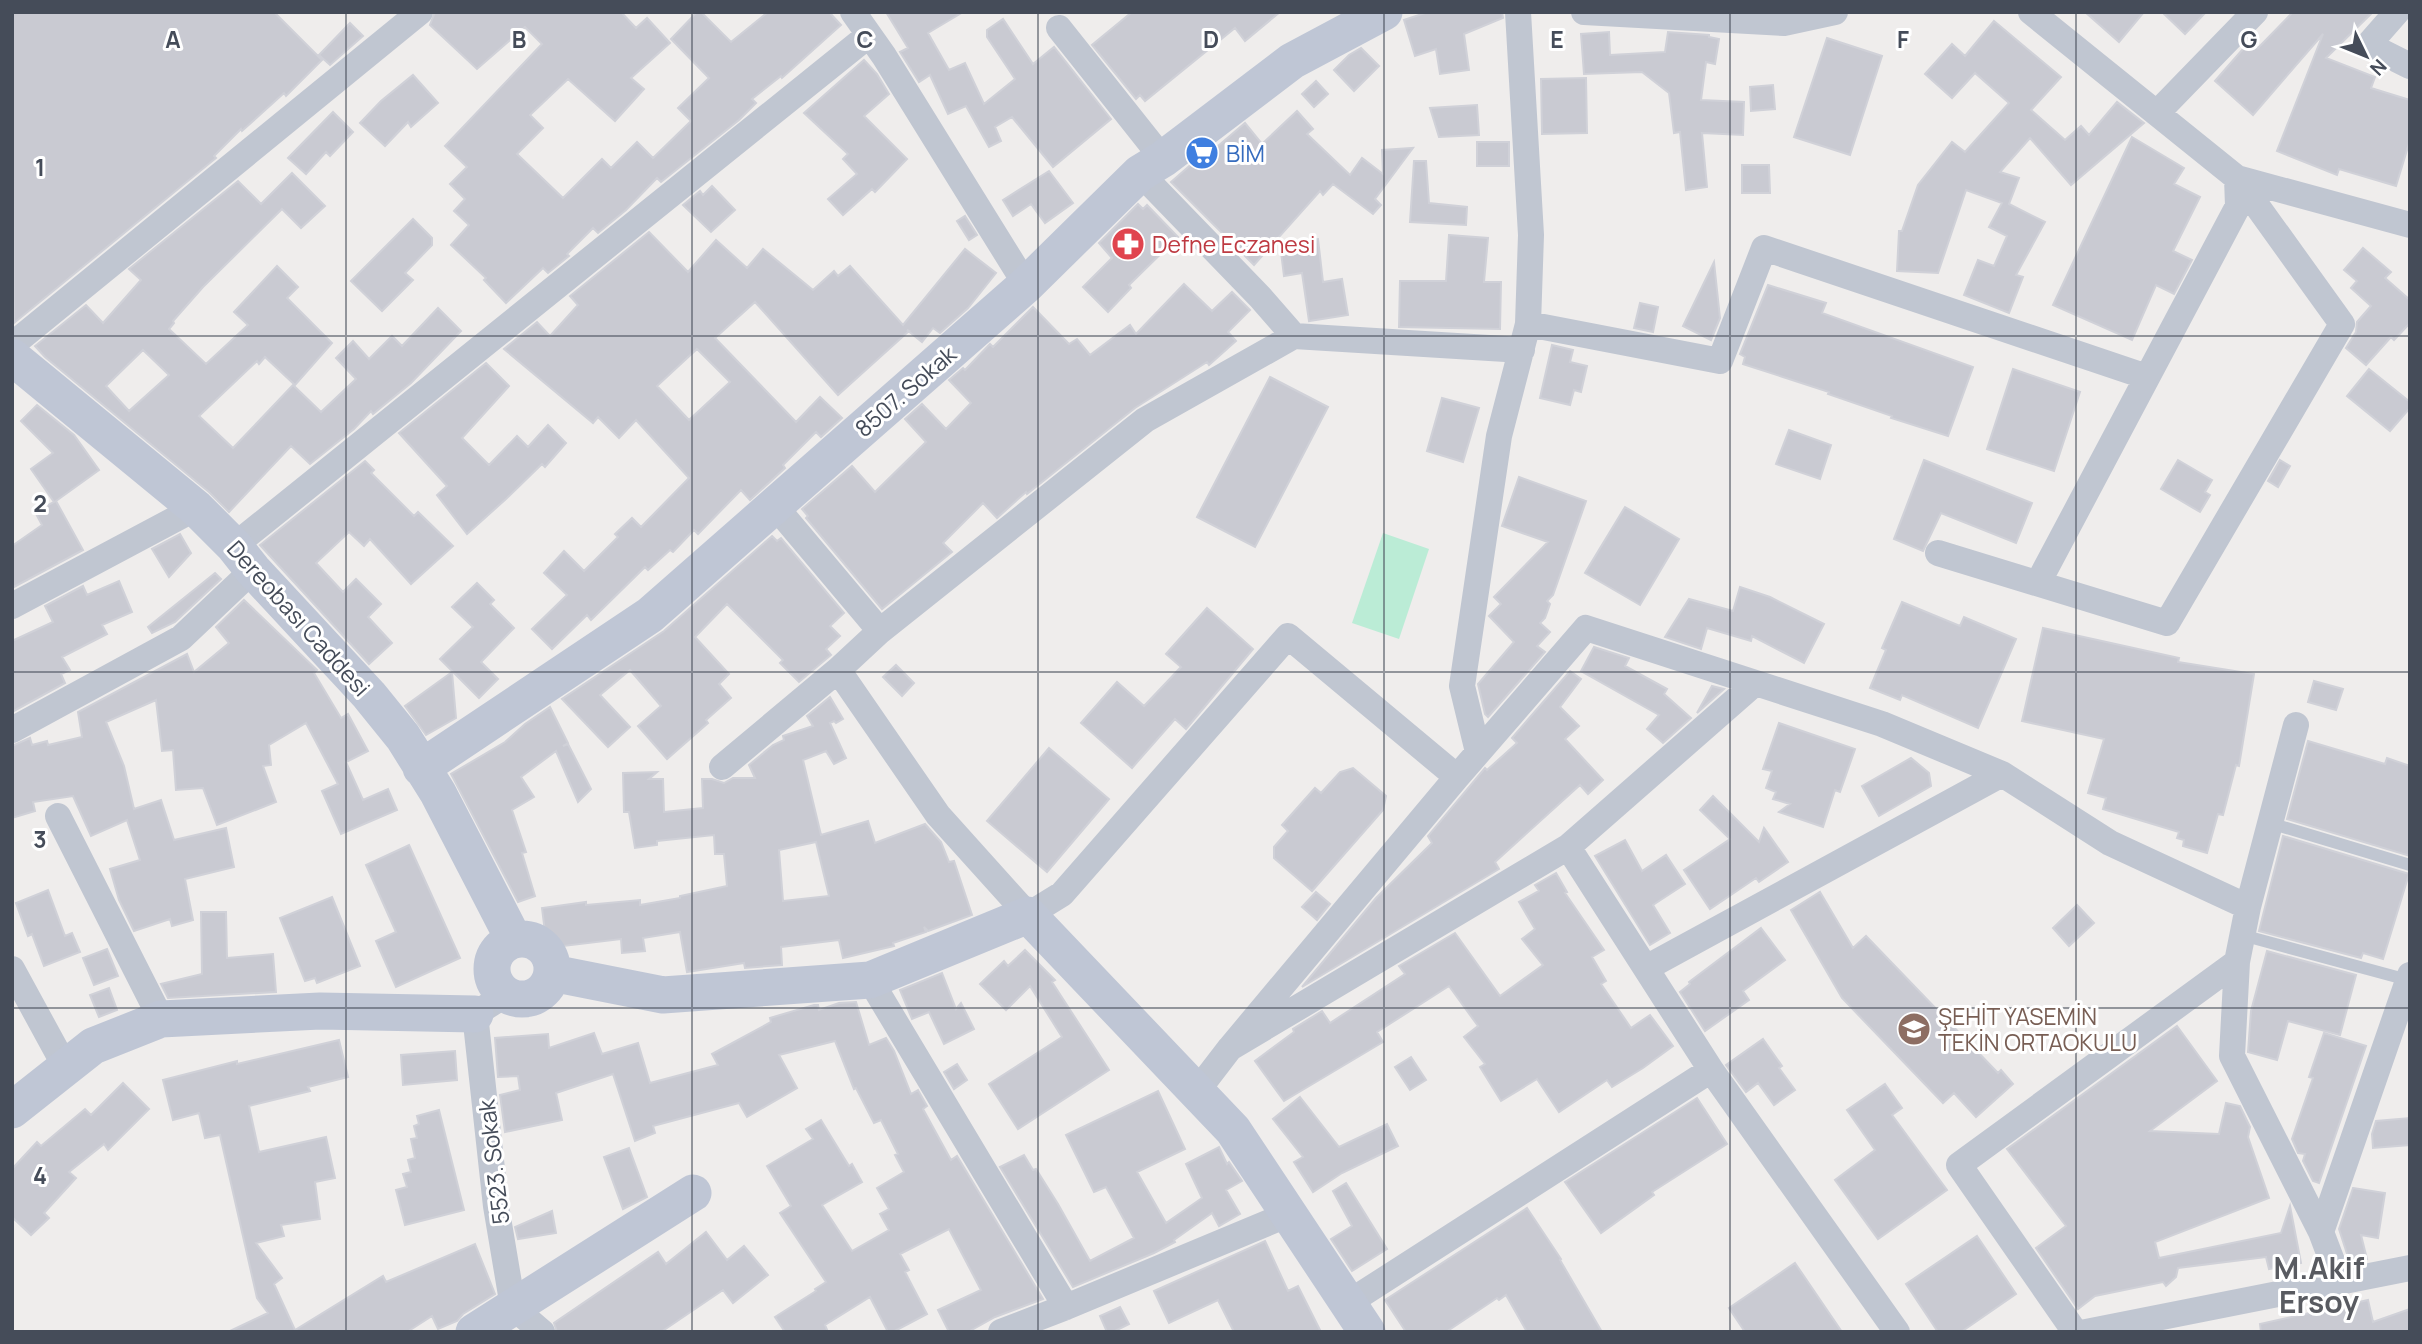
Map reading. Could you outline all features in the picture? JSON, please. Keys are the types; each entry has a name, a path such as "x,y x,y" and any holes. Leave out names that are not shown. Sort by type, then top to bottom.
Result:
{"street":[{"path":"12,345 421,12"},
{"path":"853,12 1026,285"},
{"name":"8507. Sokak","path":"421,768 650,615 1026,285 1151,166 1343,22 1384,12"},
{"path":"1478,752 1462,686 1499,436 1528,324 1531,235 1518,12"},
{"path":"1584,12 1784,23 1835,12"},
{"path":"1938,553 2167,623 2342,324 2237,178 2157,113 2062,21 2031,12"},
{"path":"2157,113 2255,12"},
{"path":"2397,12 2368,45 2410,66"},
{"path":"1059,28 1151,166 1294,336"},
{"path":"12,730 181,638 244,558 869,35"},
{"path":"2237,178 2410,225"},
{"path":"2038,583 2238,206 2237,178"},
{"path":"1528,324 1720,361 1764,248 2147,377"},
{"path":"722,767 838,670 880,631 1145,420 1294,336 1522,350"},
{"name":"Dereobası Caddesi","path":"12,357 196,509 369,695 403,737 439,793 514,940"},
{"path":"775,505 880,631"},
{"path":"12,606 196,509"},
{"path":"1197,1091 1478,752 1586,628 1882,724 2002,775 2110,843 2248,907"},
{"path":"552,974 663,995 870,980 1028,915 1062,894 1288,636 1457,777"},
{"path":"838,670 938,816 1028,915 1233,1130 1358,1317 1711,1070"},
{"path":"1230,1048 1568,847 1754,684"},
{"path":"2296,725 2242,935 2237,962 2232,1056 2321,1232 2340,1282"},
{"path":"1646,968 2002,775"},
{"path":"58,816 161,1018"},
{"path":"1568,847 1711,1070 1897,1332"},
{"path":"12,1110 93,1046 161,1018 490,1004 534,997 549,983 552,974 549,954 542,946 524,938 514,940 498,951 493,960 490,1004"},
{"path":"2075,1332 1959,1165 2237,962"},
{"path":"12,968 66,1068"},
{"path":"2321,1232 2409,977"},
{"path":"870,980 1066,1307"},
{"name":"5523. Sokak","path":"490,1004 496,1206 513,1307"},
{"path":"474,1332 693,1193"},
{"path":"1001,1332 1289,1214"},
{"path":"2086,1332 2410,1269"},
{"path":"513,1307 542,1332"}],"lane":[{"path":"2270,823 2410,865"},
{"path":"2242,935 2409,977"}],"green space":[{"path":"1383,533 1429,549 1399,639 1352,623"}],"building":[{"path":"12,12 274,12 322,60 286,96 284,93 242,131 241,129 214,156 216,158 14,323"},
{"path":"435,12 621,12 636,28 647,18 670,43 631,78 644,89 615,121 568,79 530,115 543,128 517,154 563,198 602,159 611,168 637,142 653,158 691,121 678,108 709,78 671,39 697,12 701,12 731,42 768,12 829,12 841,25 782,78 781,76 752,99 756,103 739,120 661,182 657,178 626,210 598,233 593,228 567,254 569,256 548,273 543,268 506,303 484,280 486,278 451,245 469,225 454,211 465,199 450,184 467,167 445,146 542,44 525,27 477,69 430,25"},
{"path":"886,12 963,12 928,33 949,70 965,63 984,104 1015,79 987,37 987,30 1003,19 1033,64 1054,47 1111,119 1053,167 1012,117 995,127 1001,141 989,147 966,106 948,114 930,75 919,82 900,52 908,48"},
{"path":"1132,12 1280,12 1245,41 1235,28 1145,101 1140,95 1136,99 1092,45"},
{"path":"1428,12 1502,12 1503,18 1464,34 1469,70 1440,74 1436,49 1415,56 1404,20"},
{"path":"2085,12 2144,12 2119,42"},
{"path":"2162,12 2206,12 2185,34"},
{"path":"2293,12 2373,12 2326,58 2375,77 2371,88 2410,100 2410,140 2396,186 2339,169 2337,175 2277,151 2323,34 2253,115 2215,81 2250,41 2258,48"},
{"path":"1994,21 2061,77 2031,110 2065,140 2081,126 2089,135 2117,102 2144,123 2071,185 2030,138 2000,172 2019,178 2009,204 2045,222 2016,275 2023,277 2009,313 1964,295 1978,260 1994,266 2007,236 1989,227 2002,203 1966,190 1938,273 1897,271 1899,231 1902,231 1918,185 1952,142 1965,152 2009,103 1975,73 1952,98 1925,74 1952,44 1965,56"},
{"path":"350,23 363,36 330,65 319,55"},
{"path":"1609,32 1610,55 1665,52 1668,32 1709,35 1719,39 1715,64 1706,62 1701,100 1744,102 1743,135 1702,133 1707,187 1686,190 1680,132 1674,133 1669,93 1642,72 1584,74 1581,34"},
{"path":"1827,38 1882,56 1850,155 1794,137"},
{"path":"1361,48 1379,66 1354,91 1334,70 1349,55"},
{"path":"864,60 877,74 889,94 864,116 907,159 875,192 872,189 843,215 828,199 857,174 843,159 848,154 804,113"},
{"path":"413,75 438,103 411,127 408,122 385,146 360,123 381,101"},
{"path":"1586,78 1587,133 1542,134 1541,79"},
{"path":"1316,81 1328,94 1314,107 1302,94"},
{"path":"1773,85 1775,109 1751,111 1750,87"},
{"path":"1477,105 1479,135 1439,137 1430,108"},
{"path":"1297,111 1313,129 1307,134 1350,175 1362,158 1383,174 1382,150 1413,148 1375,199 1381,205 1373,214 1333,184 1323,195 1320,191 1254,265 1171,182 1195,161 1197,164 1245,123 1262,144"},
{"path":"333,112 353,132 330,156 326,152 306,174 288,158"},
{"path":"2132,137 2184,168 2174,184 2200,197 2173,251 2192,260 2174,294 2156,285 2132,340 2053,305"},
{"path":"1477,142 1509,142 1509,166 1477,166"},
{"path":"1414,161 1426,161 1429,203 1467,207 1466,225 1410,222"},
{"path":"1742,165 1769,165 1770,193 1742,193"},
{"path":"1049,171 1073,203 1045,223 1031,204 1013,216 1003,200"},
{"path":"292,173 325,206 301,228 282,209 203,287 169,329 206,364 248,325 234,312 277,266 298,287 287,298 332,343 295,385 265,357 259,364 257,361 199,416 233,448 293,385 321,412 356,379 336,358 353,341 369,359 392,336 402,346 438,308 461,331 411,383 373,414 371,411 354,429 310,464 291,446 229,512 209,492 35,346 86,305 103,323 141,280 129,269 238,181 261,204","holes":["143,350 169,375 129,411 106,386"]},
{"path":"712,186 735,210 711,232 683,205 700,191 703,195"},
{"path":"1138,204 1143,209 1147,205 1178,237 1129,285 1131,288 1108,312 1083,287 1112,258 1099,243"},
{"path":"965,216 977,235 969,240 957,221"},
{"path":"413,219 432,238 432,245 405,273 413,280 382,311 351,281"},
{"path":"649,232 688,272 716,240 747,268 763,249 813,290 834,271 838,276 850,266 903,325 965,249 996,273 968,308 940,333 933,328 922,342 909,331 838,395 755,302 715,338 796,422 820,397 842,418 821,437 816,432 783,465 785,468 750,500 741,490 698,534 694,530 673,552 670,550 648,570 645,567 591,620 587,615 552,649 532,629 567,595 544,573 564,551 584,571 618,537 615,534 632,518 641,527 689,478 636,420 619,438 598,417 593,423 504,349 537,322 550,336 578,305 570,296","holes":["697,349 730,382 689,420 657,386"]},
{"path":"1449,235 1488,238 1484,282 1501,282 1500,329 1399,327 1400,281 1446,281"},
{"path":"1318,239 1323,282 1342,279 1348,315 1309,321 1302,273 1284,276 1280,244"},
{"path":"2363,248 2391,272 2385,278 2410,300 2410,323 2394,340 2391,337 2366,365 2346,348 2356,332 2357,322 2371,306 2351,288 2357,281 2344,270"},
{"path":"1714,262 1720,318 1711,340 1683,326"},
{"path":"1184,284 1212,311 1232,292 1250,310 1228,332 1236,341 1209,365 1207,362 1135,408 1027,494 1026,492 997,518 983,503 943,543 952,552 882,609 806,518 808,516 802,509 852,466 875,492 926,442 905,419 922,404 946,429 971,403 949,380 963,368 965,370 990,344 993,347 1033,307 1069,344 1077,339 1090,355 1130,325 1136,334"},
{"path":"1768,285 1826,303 1822,313 1973,367 1948,436 1743,364 1745,357 1740,354"},
{"path":"1640,303 1658,307 1653,332 1634,328"},
{"path":"1552,345 1573,350 1570,362 1587,366 1581,392 1574,390 1570,405 1540,398"},
{"path":"486,363 509,386 462,438 489,465 517,436 528,447 548,425 566,443 545,467 542,464 467,534 437,495 447,486 399,433"},
{"path":"2013,369 2080,392 2054,471 1987,449"},
{"path":"2369,369 2410,402 2410,408 2390,431 2347,396"},
{"path":"1270,377 1328,407 1255,547 1197,517"},
{"path":"1442,398 1479,408 1463,462 1427,451"},
{"path":"37,405 74,435 99,470 56,501 83,550 12,588 12,546 42,525 35,512 54,502 31,469 53,453 21,421"},
{"path":"1789,430 1831,445 1820,479 1776,464"},
{"path":"1924,460 2032,503 2016,543 1941,513 1923,551 1894,539"},
{"path":"2178,460 2212,480 2205,492 2210,495 2200,512 2161,489"},
{"path":"2280,460 2290,466 2278,487 2268,481"},
{"path":"365,461 374,470 371,473 414,516 418,512 453,546 411,584 370,539 364,546 349,532 316,563 343,592 356,579 381,604 368,617 392,643 369,664 260,545"},
{"path":"1519,477 1586,501 1553,595 1547,601 1550,604 1545,618 1540,623 1550,632 1537,646 1545,652 1488,717 1478,684 1514,642 1489,616 1501,604 1494,597 1548,542 1502,526"},
{"path":"1625,507 1679,539 1640,605 1585,573"},
{"path":"180,534 191,553 169,577 152,549"},
{"path":"772,536 777,541 781,538 844,613 830,626 840,636 826,649 831,655 799,682 780,663 783,660 727,604 695,637 729,674 719,684 731,698 706,720 708,723 667,759 638,726 661,706 630,670 600,695 630,727 608,747 562,699 664,631"},
{"path":"215,573 221,579 175,622 152,633 148,627"},
{"path":"119,581 132,612 102,625 107,634 62,657 70,670 61,674 65,683 12,712 12,641 53,622 45,606 83,586 87,595"},
{"path":"477,583 494,600 490,604 514,628 481,662 498,679 479,698 440,659 473,627 452,607"},
{"path":"1740,587 1770,597 1824,624 1804,663 1752,636 1751,641 1707,628 1701,649 1665,637 1689,599 1733,611"},
{"path":"244,600 317,670 314,673 341,718 348,714 368,751 346,762 363,800 388,789 397,810 341,834 322,791 338,784 306,723 269,745 271,765 263,766 276,802 217,825 203,788 176,790 173,750 162,751 156,700 106,722 124,766 134,809 161,800 174,840 226,828 234,867 185,879 193,920 172,926 170,919 134,931 119,900 110,869 140,860 127,820 91,836 73,796 33,802 35,811 12,818 12,746 30,738 32,745 47,741 48,745 82,737 78,712 187,654 194,672 229,643 216,627"},
{"path":"1902,602 1960,626 1964,617 2016,639 1978,728 1902,695 1900,700 1870,688 1886,650 1882,648"},
{"path":"1207,608 1253,649 1186,729 1175,719 1132,768 1081,723 1117,682 1144,706 1181,667 1166,654"},
{"path":"2043,628 2179,658 2178,662 2254,674 2239,766 2236,765 2223,815 2218,814 2207,853 2183,846 2184,840 2177,838 2179,832 2103,809 2106,798 2088,793 2104,739 2022,721"},
{"path":"1594,647 1629,658 1625,666 1667,689 1664,694 1691,718 1663,743 1647,729 1659,715 1581,671"},
{"path":"896,665 914,683 902,696 883,677"},
{"path":"1570,671 1581,679 1560,707 1579,726 1565,739 1603,780 1588,794 1580,785 1495,862 1499,869 1302,987 1376,898 1432,843 1428,836 1485,768 1487,770 1517,743 1512,738"},
{"path":"452,672 456,718 426,735 405,706"},
{"path":"2314,681 2343,689 2336,710 2308,702"},
{"path":"1712,686 1724,689 1697,713"},
{"path":"830,697 843,719 830,723 846,758 834,764 826,751 803,760 821,835 868,821 875,843 925,824 941,842 949,862 954,861 972,915 928,931 924,927 926,932 893,943 894,946 843,958 839,940 781,947 782,965 745,968 744,963 687,972 680,932 643,938 645,951 622,953 621,939 547,948 542,908 586,902 586,905 640,900 640,905 727,886 724,854 715,854 714,835 657,841 657,845 635,848 629,812 624,812 623,773 657,772 649,779 663,779 664,812 703,808 702,779 724,783 733,778 755,778 749,765 773,745 784,740 783,736 813,726 807,716","holes":["816,842 829,896 783,901 779,850"]},
{"path":"550,707 568,743 563,746 568,744 591,789 578,802 556,751 521,777 534,797 512,810 526,852 522,853 535,896 518,902 451,774 505,742"},
{"path":"1779,723 1855,749 1840,792 1835,790 1823,827 1779,812 1790,804 1773,799 1776,792 1766,788 1772,771 1763,769"},
{"path":"2308,741 2385,764 2387,758 2410,766 2410,856 2287,819"},
{"path":"1049,748 1109,799 1047,872 987,821"},
{"path":"1911,758 1929,773 1931,786 1879,816 1862,786"},
{"path":"1353,768 1386,796 1383,810 1312,891 1274,858 1274,847 1288,831 1282,825 1315,788 1321,793 1340,772"},
{"path":"1713,796 1759,842 1764,828 1788,862 1759,882 1756,878 1710,909 1684,870 1730,839 1700,810"},
{"path":"2283,836 2409,874 2383,959 2363,953 2361,958 2259,931"},
{"path":"1625,840 1642,871 1666,855 1685,884 1653,905 1670,933 1650,945 1595,856"},
{"path":"409,845 460,958 396,987 376,941 396,932 366,865"},
{"path":"1556,873 1567,892 1565,893 1604,950 1592,957 1606,981 1601,984 1631,1028 1650,1015 1673,1046 1612,1087 1607,1080 1559,1112 1537,1079 1501,1101 1480,1067 1485,1064 1464,1037 1478,1026 1449,986 1377,1032 1383,1042 1284,1101 1255,1061 1294,1032 1293,1029 1322,1011 1330,1023 1405,974 1399,966 1455,933 1500,996 1543,965 1522,939 1535,929 1519,902 1539,891 1535,885"},
{"path":"48,890 65,936 72,933 80,952 44,966 32,934 28,936 16,903"},
{"path":"1316,892 1330,904 1317,920 1302,907"},
{"path":"1820,892 1853,948 1866,936 1998,1073 2001,1070 2013,1084 1976,1117 1954,1093 1943,1103 1842,998 1791,910"},
{"path":"332,897 360,966 317,983 315,978 305,981 280,918"},
{"path":"2077,905 2094,923 2069,946 2053,928"},
{"path":"201,912 226,912 227,958 273,954 276,992 168,998 161,984 202,974"},
{"path":"1761,928 1785,960 1743,991 1749,1000 1705,1031 1680,992 1689,982"},
{"path":"107,949 118,976 94,985 83,958"},
{"path":"1025,950 1055,980 1052,982 1109,1070 1018,1129 989,1084 1062,1037 1030,986 1006,1010 980,984 1004,961 1008,966"},
{"path":"2267,951 2356,975 2340,1035 2288,1021 2277,1060 2248,1052 2251,1011"},
{"path":"942,973 956,1009 961,1003 974,1029 944,1044 929,1012 912,1019 900,990"},
{"path":"109,988 117,1010 99,1017 90,995"},
{"path":"856,1002 869,1045 886,1038 911,1094 918,1090 927,1106 923,1109 951,1160 957,1156 1043,1299 995,1317 968,1332 949,1332 938,1310 981,1290 949,1229 900,1254 909,1270 905,1272 927,1314 888,1332 870,1297 825,1325 828,1332 785,1332 775,1317 826,1282 780,1213 791,1206 767,1166 813,1139 806,1129 821,1120 862,1182 822,1205 852,1251 889,1230 880,1214 889,1209 877,1188 904,1172 881,1120 874,1123 856,1088 854,1089 835,1041 779,1055 797,1088 747,1117 739,1103 653,1126 655,1133 635,1141 613,1074 556,1093 562,1120 505,1132 500,1095 520,1090 518,1076 498,1077 495,1038 548,1034 549,1048 594,1033 602,1054 638,1043 650,1083 718,1065 712,1054 771,1022 770,1018 814,1005 818,1005 819,1010 839,1003"},
{"path":"2177,1026 2217,1081 2150,1131 2219,1134 2226,1103 2240,1106 2250,1127 2248,1137 2269,1198 2155,1242 2159,1258 2281,1233 2290,1206 2301,1263 2269,1269 2266,1257 2178,1268 2176,1277 2166,1286 2163,1282 2095,1296 2078,1309 2036,1248 2066,1226 2007,1149"},
{"path":"2324,1033 2366,1046 2319,1183 2313,1181 2303,1161 2305,1154 2298,1153 2292,1139 2313,1078 2309,1077"},
{"path":"1763,1039 1795,1090 1774,1105 1758,1083 1746,1092 1726,1065"},
{"path":"339,1040 348,1077 308,1087 310,1091 249,1106 259,1152 326,1137 335,1178 315,1182 320,1219 281,1225 284,1236 256,1243 282,1278 274,1284 295,1330 383,1276 386,1282 475,1244 495,1294 463,1314 457,1321 438,1329 432,1316 407,1332 228,1332 268,1313 257,1298 220,1135 205,1138 199,1113 173,1120 163,1080 237,1061 237,1064"},
{"path":"455,1051 457,1080 403,1085 401,1055"},
{"path":"1411,1057 1426,1080 1410,1090 1395,1067"},
{"path":"957,1064 967,1080 954,1089 944,1072"},
{"path":"123,1083 149,1109 108,1150 104,1144 69,1172 76,1178 44,1213 49,1218 31,1235 12,1217 12,1169 37,1142 41,1146 85,1109 91,1115"},
{"path":"1885,1084 1902,1108 1892,1115 1947,1190 1878,1239 1835,1180 1875,1150 1847,1110"},
{"path":"1158,1091 1185,1149 1137,1172 1166,1223 1202,1198 1186,1164 1219,1147 1227,1164 1229,1162 1242,1181 1226,1190 1240,1214 1219,1226 1212,1213 1174,1240 1175,1242 1073,1287 1000,1167 1024,1155 1058,1204 1090,1261 1134,1238 1106,1187 1094,1192 1066,1135"},
{"path":"1300,1097 1339,1147 1387,1124 1398,1146 1342,1173 1313,1192 1294,1162 1303,1157 1273,1119"},
{"path":"1697,1098 1727,1144 1652,1192 1654,1195 1601,1233 1565,1182"},
{"path":"439,1110 464,1210 405,1225 396,1190 407,1187 403,1174 411,1172 408,1160 415,1158 411,1139 417,1138 414,1126 419,1124 417,1116"},
{"path":"2410,1118 2410,1145 2373,1148 2372,1134 2376,1121"},
{"path":"629,1148 647,1197 623,1209 604,1157"},
{"path":"1346,1183 1387,1249 1352,1271 1331,1239 1352,1226 1333,1191"},
{"path":"2353,1188 2385,1193 2378,1238 2361,1235 2367,1259 2350,1263 2339,1229"},
{"path":"1527,1208 1561,1259 1602,1332 1527,1332 1506,1295 1499,1300 1497,1298 1446,1332 1406,1332 1385,1300"},
{"path":"552,1211 556,1233 518,1239 515,1227"},
{"path":"706,1232 727,1260 744,1246 768,1275 733,1303 723,1290 661,1332 557,1332 554,1323 658,1252 666,1264"},
{"path":"1977,1236 2016,1294 1961,1332 1938,1332 1906,1284"},
{"path":"1265,1241 1288,1291 1298,1286 1321,1332 1234,1332 1218,1300 1169,1323 1154,1291"},
{"path":"1795,1263 1842,1332 1745,1332 1729,1308"},
{"path":"2368,1300 2373,1322 2410,1309 2410,1332 2261,1332 2260,1324"},
{"path":"1120,1307 1129,1324 1107,1332 1100,1316"}],"place":[{"name":"BİM","path":"1202,153"},
{"name":"Defne Eczanesi","path":"1128,244"},
{"name":"ŞEHİT YASEMİN TEKİN ORTAOKULU","path":"1914,1029"}],"district":[{"name":"M.Akif Ersoy","path":"2319,1284"}]}
